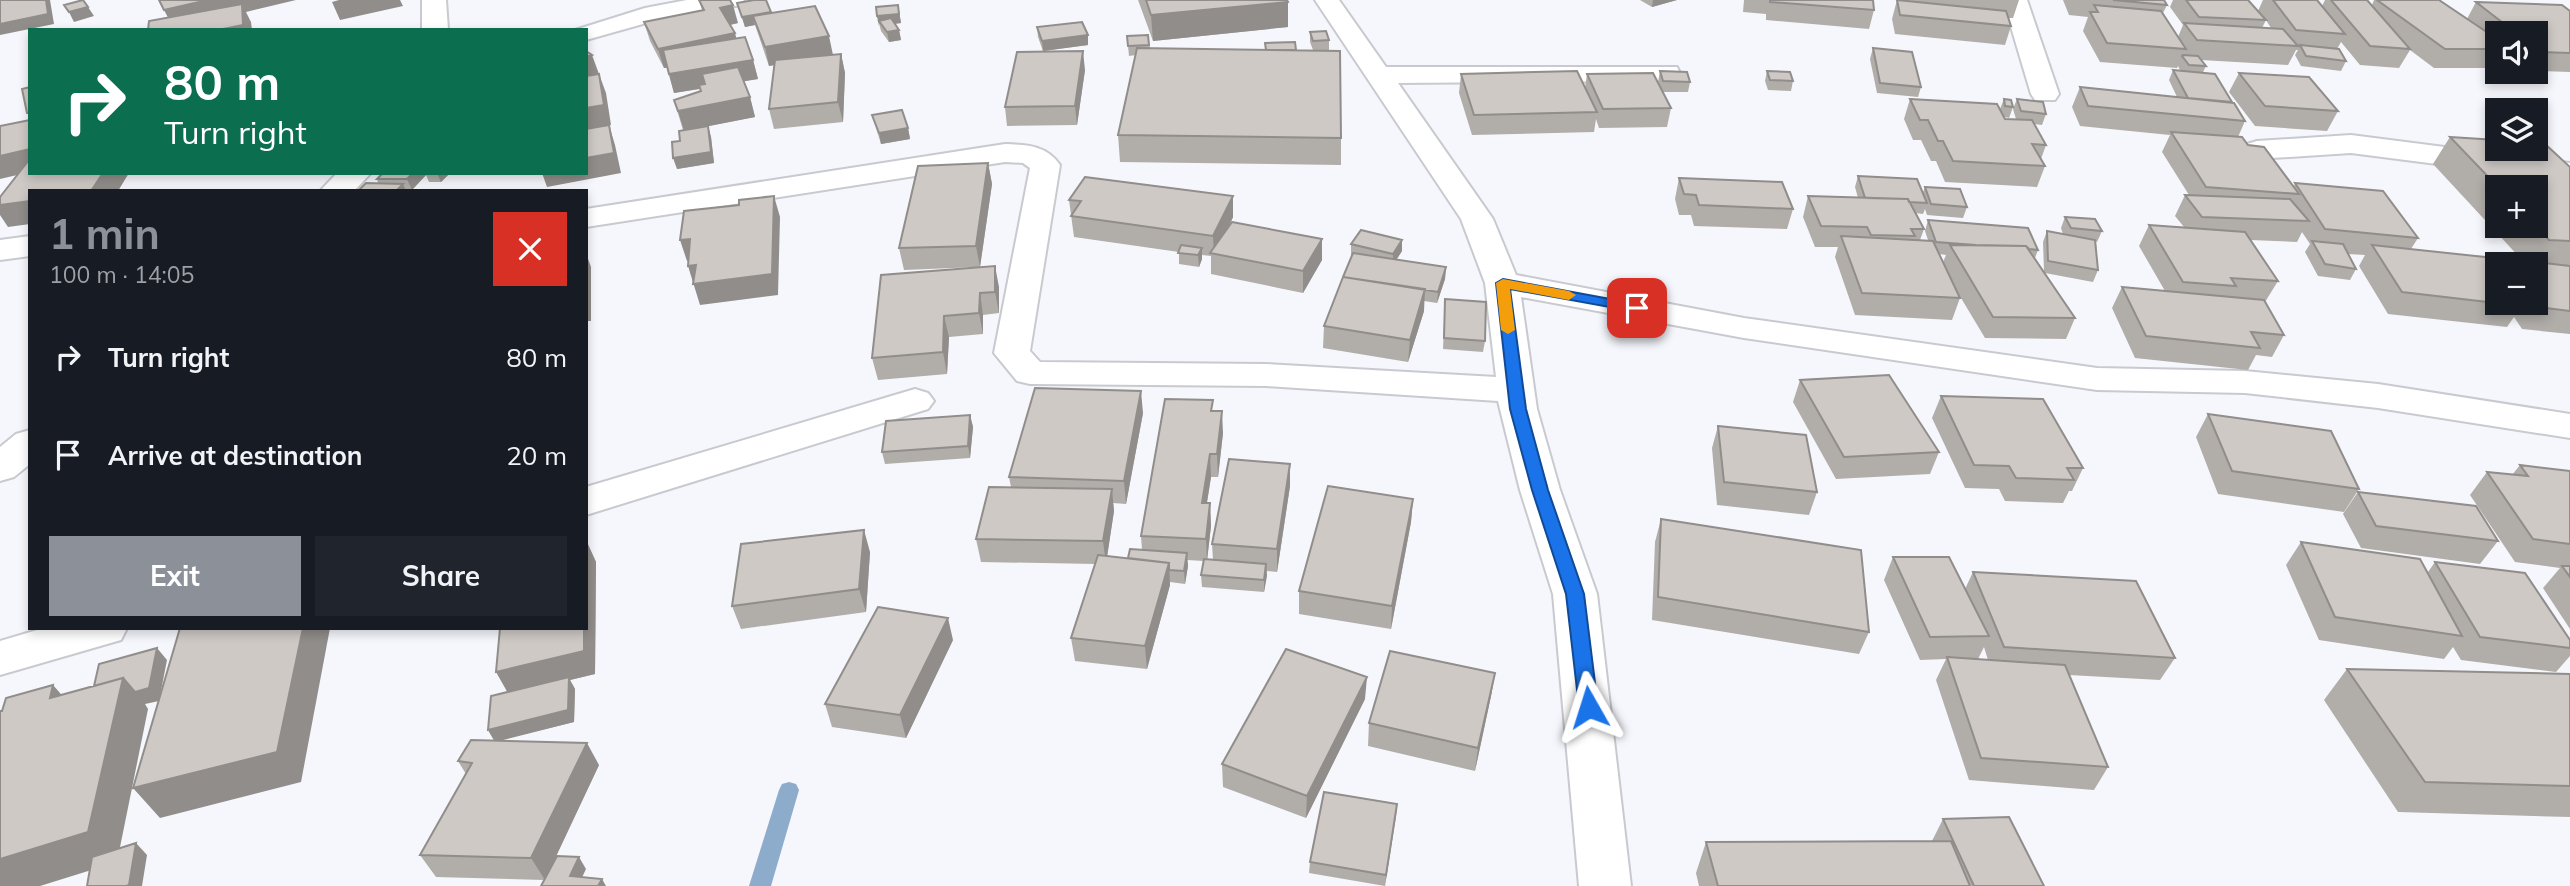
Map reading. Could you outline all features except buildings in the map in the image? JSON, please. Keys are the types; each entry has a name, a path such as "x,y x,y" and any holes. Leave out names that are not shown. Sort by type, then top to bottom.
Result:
{"street":[{"path":"434,0 435,28"},
{"path":"588,31 654,13 732,0"},
{"path":"1327,0 1477,219 1503,283 1515,390 1540,490 1575,594 1605,886"},
{"path":"2015,0 2026,27 2045,94"},
{"path":"1378,75 1667,73"},
{"path":"2257,150 2351,144 2570,172"},
{"path":"588,218 991,155 1030,154 1045,166 1012,353 1030,373 1266,375 1515,390"},
{"path":"337,189 354,175"},
{"path":"0,250 28,246"},
{"path":"1503,283 1744,328 2097,379 2245,382 2378,396 2570,426"},
{"path":"588,500 915,401"},
{"path":"0,468 28,445"},
{"path":"0,657 98,630"}],"waterway":[{"path":"760,886 789,790"}],"slow traffic":[{"path":"1508,330 1503,283 1569,295"}],"route":[{"path":"1589,707 1575,594 1540,490 1518,409 1503,283 1637,308"}]}
